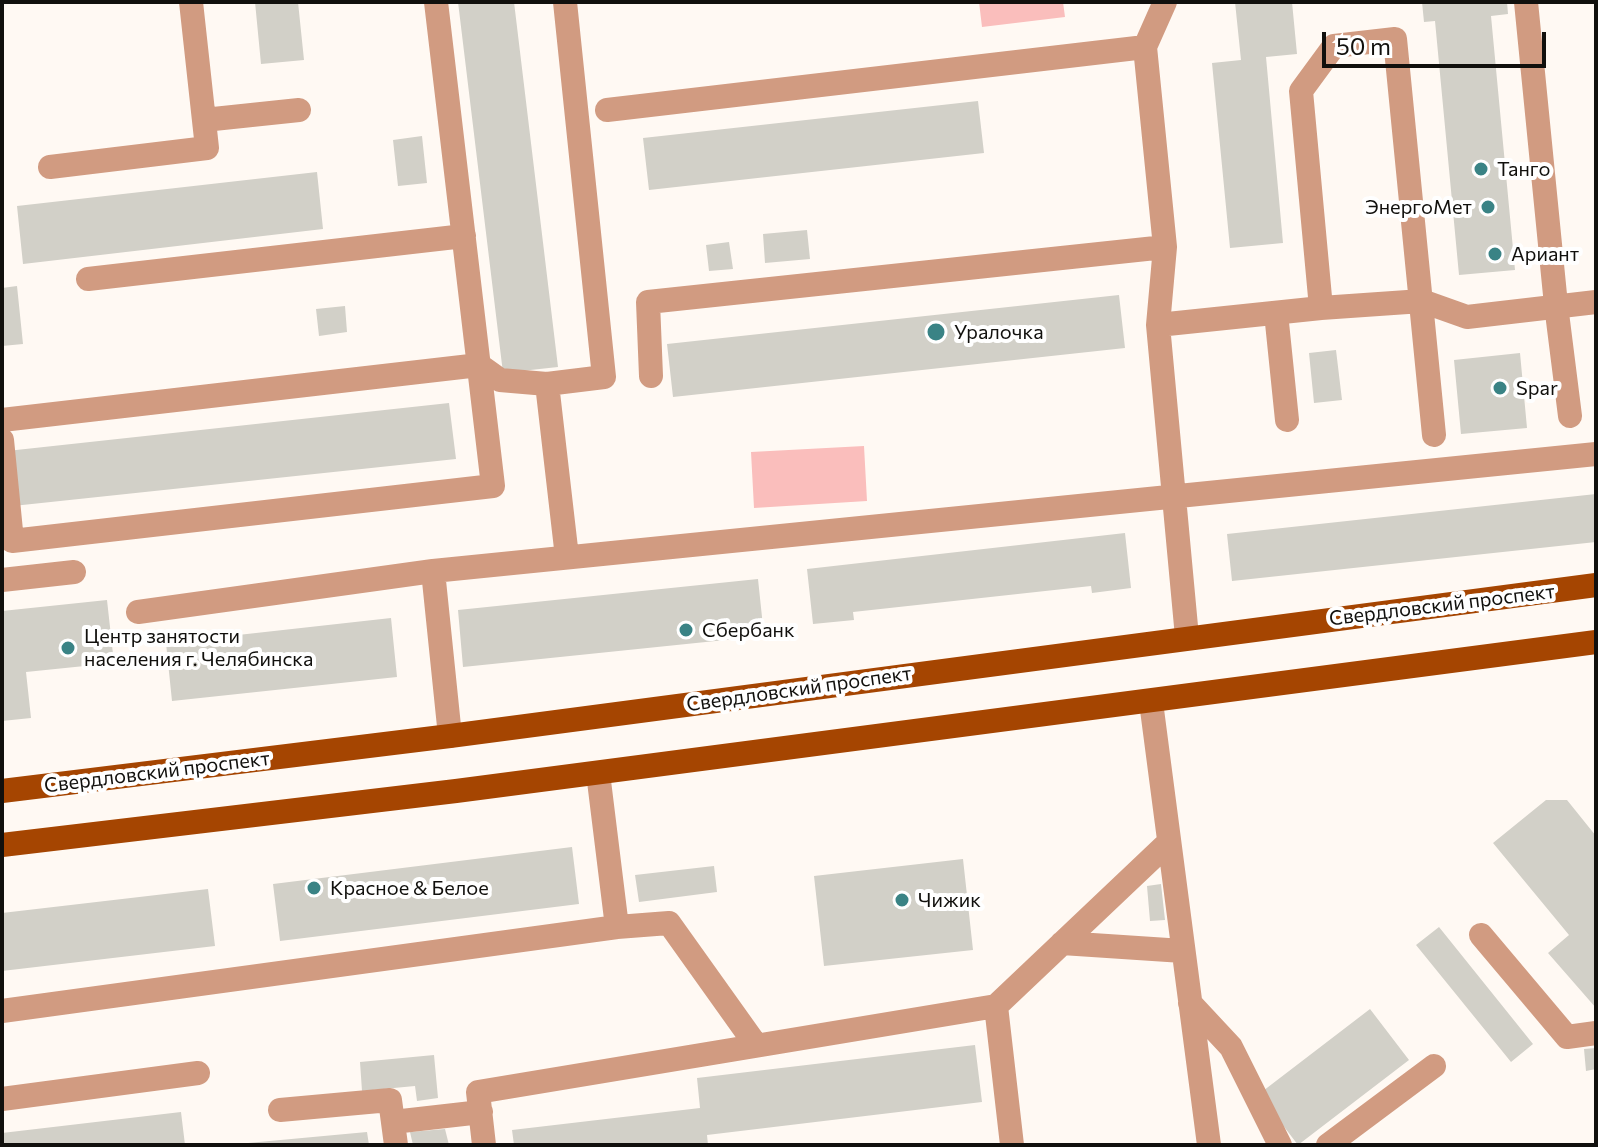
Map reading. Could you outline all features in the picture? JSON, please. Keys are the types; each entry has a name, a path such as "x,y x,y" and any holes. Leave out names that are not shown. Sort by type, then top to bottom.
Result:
{"main road":[{"name":"Свердловский проспект","path":"2,791 450,736 1596,585"},
{"path":"2,845 598,773 1596,642"}],"lane":[{"path":"50,167 207,148 191,2"},
{"path":"2,440 12,541 493,486 436,2"},
{"path":"2,420 479,365 500,380 547,384 604,377 566,2"},
{"path":"1165,2 1145,47 1165,247 1158,325 1187,637"},
{"path":"1526,2 1570,416"},
{"path":"1321,308 1301,91 1334,46 1395,39 1434,435"},
{"path":"607,110 1145,47"},
{"path":"204,120 299,110"},
{"path":"88,279 464,236"},
{"path":"651,376 648,302 1165,247"},
{"path":"1158,325 1422,301 1467,317 1596,302"},
{"path":"1276,313 1287,420"},
{"path":"547,384 567,557"},
{"path":"138,612 433,571 1596,454"},
{"path":"433,571 450,736"},
{"path":"2,580 74,572"},
{"path":"1151,702 1209,1145"},
{"path":"598,773 617,927"},
{"path":"484,1145 478,1092 996,1006 1169,842"},
{"path":"2,1011 617,927 669,923 756,1045"},
{"path":"1481,935 1567,1037 1596,1033"},
{"path":"1062,943 1183,951"},
{"path":"1190,1003 1231,1047 1280,1145"},
{"path":"996,1006 1012,1145"},
{"path":"1328,1145 1434,1066"},
{"path":"2,1099 198,1073"},
{"path":"280,1110 390,1100 394,1133 481,1112"}],"shaded area":[{"path":"979,2 1063,2 1065,17 982,27"},
{"path":"864,446 867,501 754,508 751,452"}],"building":[{"path":"255,2 298,2 304,60 261,64"},
{"path":"458,2 514,2 558,367 503,373"},
{"path":"1235,2 1292,2 1297,54 1266,57 1283,243 1230,248 1212,63 1241,60"},
{"path":"1422,2 1507,2 1508,14 1491,16 1515,270 1459,275 1435,21 1424,22"},
{"path":"978,101 984,153 649,190 643,138"},
{"path":"422,136 427,183 398,186 393,140"},
{"path":"317,172 323,229 23,264 17,206"},
{"path":"807,230 810,259 765,263 763,234"},
{"path":"729,242 733,269 709,271 706,245"},
{"path":"17,286 23,344 2,346 2,288"},
{"path":"1119,295 1125,348 673,397 667,344"},
{"path":"345,306 347,332 319,336 316,309"},
{"path":"1336,350 1342,400 1314,403 1309,353"},
{"path":"1520,353 1527,428 1461,434 1454,360"},
{"path":"449,403 456,459 13,506 7,451"},
{"path":"1596,494 1596,542 1232,581 1227,534"},
{"path":"1125,533 1131,588 1092,593 1091,586 853,612 854,620 813,624 807,569"},
{"path":"758,579 764,636 463,667 458,610"},
{"path":"107,600 114,663 26,672 31,718 2,721 2,611"},
{"path":"391,618 397,677 172,701 166,643"},
{"path":"1546,800 1567,800 1596,836 1596,1008 1548,953 1569,935 1493,843"},
{"path":"572,847 579,904 280,941 273,884"},
{"path":"963,859 973,950 824,966 814,876"},
{"path":"714,866 717,892 639,902 635,875"},
{"path":"1161,884 1165,920 1150,921 1147,886"},
{"path":"208,889 215,946 2,971 2,913"},
{"path":"1439,927 1533,1044 1511,1062 1416,945"},
{"path":"1370,1009 1409,1060 1298,1145 1259,1094"},
{"path":"975,1045 982,1102 707,1135 708,1145 514,1145 512,1130 700,1108 697,1078"},
{"path":"1596,1048 1596,1069 1586,1071 1584,1049"},
{"path":"434,1055 438,1098 417,1101 415,1086 362,1091 360,1062"},
{"path":"181,1112 185,1145 2,1145 2,1133"},
{"path":"445,1129 449,1145 413,1145 410,1132"},
{"path":"367,1132 369,1145 248,1145 248,1143"}],"place":[{"name":"Танго","path":"1481,169"},
{"name":"ЭнергоMет","path":"1488,207"},
{"name":"Ариант","path":"1495,254"},
{"name":"Уралочка","path":"936,332"},
{"name":"Spar","path":"1500,388"},
{"name":"Сбербанк","path":"686,630"},
{"name":"Центр занятости населения г. Челябинска","path":"68,648"},
{"name":"Красное & Белое","path":"314,888"},
{"name":"Чижик","path":"902,900"}]}
